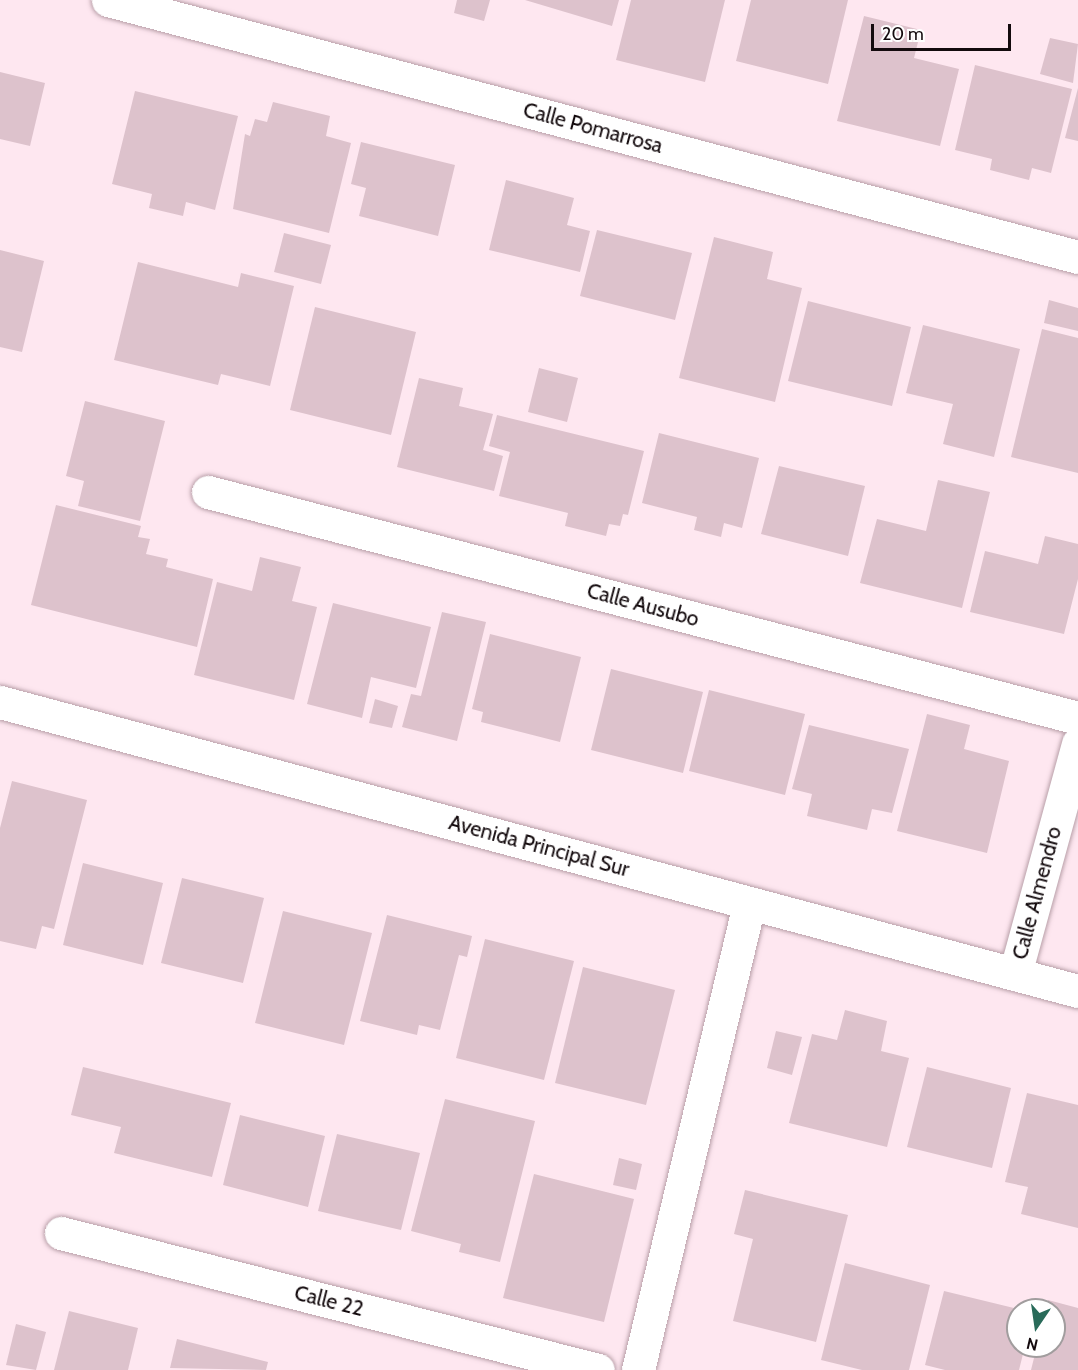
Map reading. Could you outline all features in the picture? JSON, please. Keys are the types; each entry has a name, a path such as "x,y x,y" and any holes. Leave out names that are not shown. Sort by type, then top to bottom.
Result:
{"street":[{"name":"Calle Pomarrosa","path":"108,0 1078,257"},
{"name":"Calle Ausubo","path":"208,492 1078,718"},
{"name":"Avenida Principal Sur","path":"0,702 1078,991"},
{"name":"Calle Almendro","path":"1015,974 1078,743"},
{"path":"638,1370 749,903"},
{"name":"Calle 22","path":"61,1233 598,1370"}],"building":[{"path":"457,0 490,0 484,21 454,13"},
{"path":"525,0 619,0 612,26"},
{"path":"631,0 725,0 705,82 616,60"},
{"path":"751,0 848,0 828,84 736,61"},
{"path":"864,16 921,30 914,58 959,69 940,146 837,121"},
{"path":"1050,38 1078,44 1073,83 1040,74"},
{"path":"975,65 1072,89 1051,173 1032,168 1029,180 990,170 992,159 955,150"},
{"path":"0,72 45,83 30,146 0,139"},
{"path":"1078,88 1078,141 1065,138"},
{"path":"135,91 238,116 215,210 186,202 183,216 149,208 152,194 112,184"},
{"path":"273,102 330,116 326,136 351,143 329,233 233,209 245,134 250,136 255,119 267,122"},
{"path":"361,142 455,165 438,236 359,216 366,188 351,184"},
{"path":"506,180 574,198 567,225 590,231 580,272 489,250"},
{"path":"597,230 692,253 675,320 580,296"},
{"path":"284,233 331,245 321,284 274,272"},
{"path":"714,237 773,252 767,279 802,288 775,402 679,378"},
{"path":"0,250 44,261 22,352 0,347"},
{"path":"138,262 238,287 241,273 294,286 270,386 221,374 218,385 114,360"},
{"path":"1049,300 1078,308 1078,331 1044,323"},
{"path":"808,301 911,327 892,406 788,381"},
{"path":"315,307 416,332 391,435 290,410"},
{"path":"923,325 1020,349 994,457 943,444 953,404 906,393"},
{"path":"1042,329 1078,338 1078,473 1011,457"},
{"path":"539,368 578,378 567,422 528,412"},
{"path":"419,378 463,388 459,406 493,414 483,450 503,456 494,491 397,467"},
{"path":"85,401 165,421 140,521 78,506 84,481 66,476"},
{"path":"497,415 644,451 628,515 623,514 620,526 609,524 606,536 565,526 568,513 499,496 510,452 489,446"},
{"path":"659,433 759,458 742,528 724,523 721,537 694,530 697,517 642,503"},
{"path":"779,466 865,486 848,556 761,534"},
{"path":"938,480 990,492 962,608 860,583 877,519 926,531"},
{"path":"56,505 141,526 138,537 150,539 146,554 168,559 166,567 213,579 197,647 31,605"},
{"path":"1045,536 1078,544 1078,579 1064,634 970,612 985,551 1038,564"},
{"path":"260,557 301,567 292,601 317,607 294,700 194,675 217,582 252,591"},
{"path":"333,603 431,627 416,688 371,677 362,718 307,704"},
{"path":"442,612 486,622 457,741 402,727 411,694 421,696"},
{"path":"490,634 581,657 560,742 481,722 483,712 472,709"},
{"path":"611,669 703,692 683,773 591,750"},
{"path":"709,690 805,714 785,795 689,771"},
{"path":"375,699 398,706 392,728 369,723"},
{"path":"927,714 970,725 964,749 1009,761 987,853 897,831"},
{"path":"809,725 909,749 892,813 872,809 867,830 807,816 812,794 792,789"},
{"path":"12,781 87,800 54,929 42,926 36,949 0,941 0,828"},
{"path":"83,863 163,883 143,965 63,945"},
{"path":"182,878 264,898 243,983 161,963"},
{"path":"283,911 372,933 344,1045 255,1023"},
{"path":"387,915 472,936 467,957 459,955 440,1030 419,1025 417,1035 360,1021"},
{"path":"485,939 574,961 544,1080 456,1058"},
{"path":"583,967 675,990 646,1105 555,1083"},
{"path":"845,1010 887,1021 881,1051 909,1058 887,1147 789,1123 812,1034 837,1040"},
{"path":"776,1031 802,1037 792,1075 767,1068"},
{"path":"83,1067 231,1103 212,1177 114,1153 121,1127 71,1115"},
{"path":"927,1067 1011,1088 992,1168 907,1147"},
{"path":"1027,1093 1078,1105 1078,1228 1021,1214 1028,1187 1005,1182"},
{"path":"445,1099 535,1121 500,1262 459,1252 461,1244 411,1231"},
{"path":"240,1115 325,1136 308,1207 223,1185"},
{"path":"337,1134 420,1153 401,1230 318,1211"},
{"path":"619,1158 642,1164 636,1190 613,1185"},
{"path":"534,1174 634,1199 604,1322 503,1298"},
{"path":"745,1190 848,1215 816,1342 733,1321 753,1239 734,1234"},
{"path":"845,1263 930,1285 909,1370 862,1370 821,1360"},
{"path":"944,1291 1006,1306 1006,1358 1022,1358 1019,1370 945,1370 925,1365"},
{"path":"1066,1305 1078,1308 1078,1370 1031,1370 1034,1358 1066,1358"},
{"path":"69,1311 138,1328 128,1370 54,1370"},
{"path":"16,1324 46,1332 36,1370 6,1365"},
{"path":"177,1339 268,1362 266,1370 170,1368"}]}
